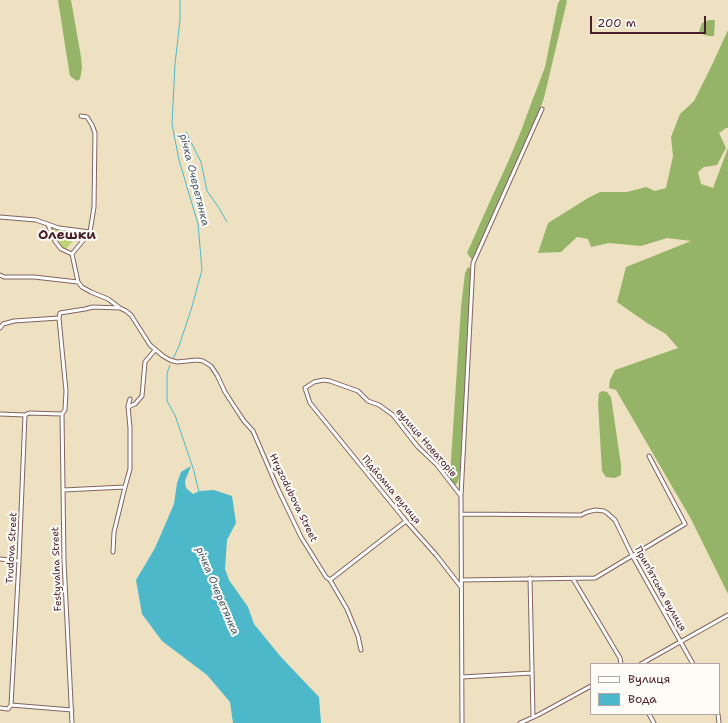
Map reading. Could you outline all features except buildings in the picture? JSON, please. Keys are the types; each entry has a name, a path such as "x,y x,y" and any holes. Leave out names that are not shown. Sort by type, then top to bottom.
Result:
{"street":[{"path":"462,723 461,496 473,263 542,109"},
{"path":"72,254 90,232 94,207 95,133 87,117 81,116"},
{"path":"0,217 36,220 59,228 90,232"},
{"path":"48,225 55,241 61,249 72,254"},
{"path":"72,254 78,282 82,287 108,299 131,315 150,345 155,350 145,362 142,396 135,404 128,408"},
{"path":"0,276 4,278 34,277 78,282"},
{"path":"0,328 3,324 14,321 59,318 60,313 93,307 120,308"},
{"name":"Festyvalna Street","path":"59,318 66,390 65,410 62,414 64,561 72,723"},
{"name":"Hryzodubova Street","path":"155,350 170,360 177,362 197,360 203,361 211,366 234,406 253,431 301,537 326,577 330,580 347,609 358,636 361,650"},
{"name":"вулиця Новаторів","path":"310,403 305,388 314,382 330,380 358,390 368,401 379,405 393,415 418,447 437,465 461,496"},
{"path":"113,552 114,532 130,470 130,428 128,408 130,399"},
{"name":"Підйомна вулиця","path":"310,403 461,587"},
{"path":"0,414 62,414"},
{"name":"Trudova Street","path":"11,705 25,415"},
{"path":"461,580 595,578 684,524 650,456"},
{"path":"64,490 125,487"},
{"name":"Прип’ятська вулиця","path":"461,514 581,515 586,512 596,510 604,511 615,520 632,555 692,663"},
{"path":"330,580 406,521"},
{"path":"0,559 19,561"},
{"path":"530,578 533,717"},
{"path":"574,579 622,663"},
{"path":"643,663 728,615"},
{"path":"462,677 532,673"},
{"path":"520,723 590,687"},
{"path":"0,708 8,708 11,705 72,710"}],"green space":[{"path":"58,0 71,0 82,68 80,79 77,81 70,76"},
{"path":"560,0 567,1 544,98 536,120 472,260 467,253 521,131 545,67 558,3"},
{"path":"709,20 715,20 714,36 704,35 699,31 702,23"},
{"path":"728,30 728,128 719,133 726,148 717,165 704,167 698,172 701,184 713,188 728,148 728,594 691,519 616,390 609,388 610,380 615,370 678,348 666,334 617,302 626,267 691,241 667,238 641,246 609,243 591,247 588,239 577,237 561,252 538,253 548,223 588,198 600,192 627,192 646,187 655,191 666,188 673,156 671,137 680,114 694,101"},
{"path":"48,225 80,231 65,251 61,249"},
{"path":"468,267 472,273 460,472 458,482 455,485 451,481 450,476 461,307 465,273"},
{"path":"602,391 607,392 611,397 621,465 621,475 615,478 606,477 602,471 598,403 599,393"}],"water":[{"path":"191,466 185,481 186,488 193,494 200,491 214,490 232,496 236,523 227,540 225,569 229,580 248,607 254,624 281,657 319,697 321,723 233,723 230,702 207,675 162,641 142,614 136,580 155,548 174,504 177,483 181,472"}],"waterway":[{"name":"річка Очеретянка","path":"173,359 191,310 202,270 198,224 179,160 172,124 175,64 180,20 180,0"},
{"path":"186,132 201,162 207,191 227,222"},
{"name":"річка Очеретянка","path":"170,365 167,373 167,401 175,415 194,471 199,492"}],"district":[{"name":"Олешки","path":"67,235"}]}
